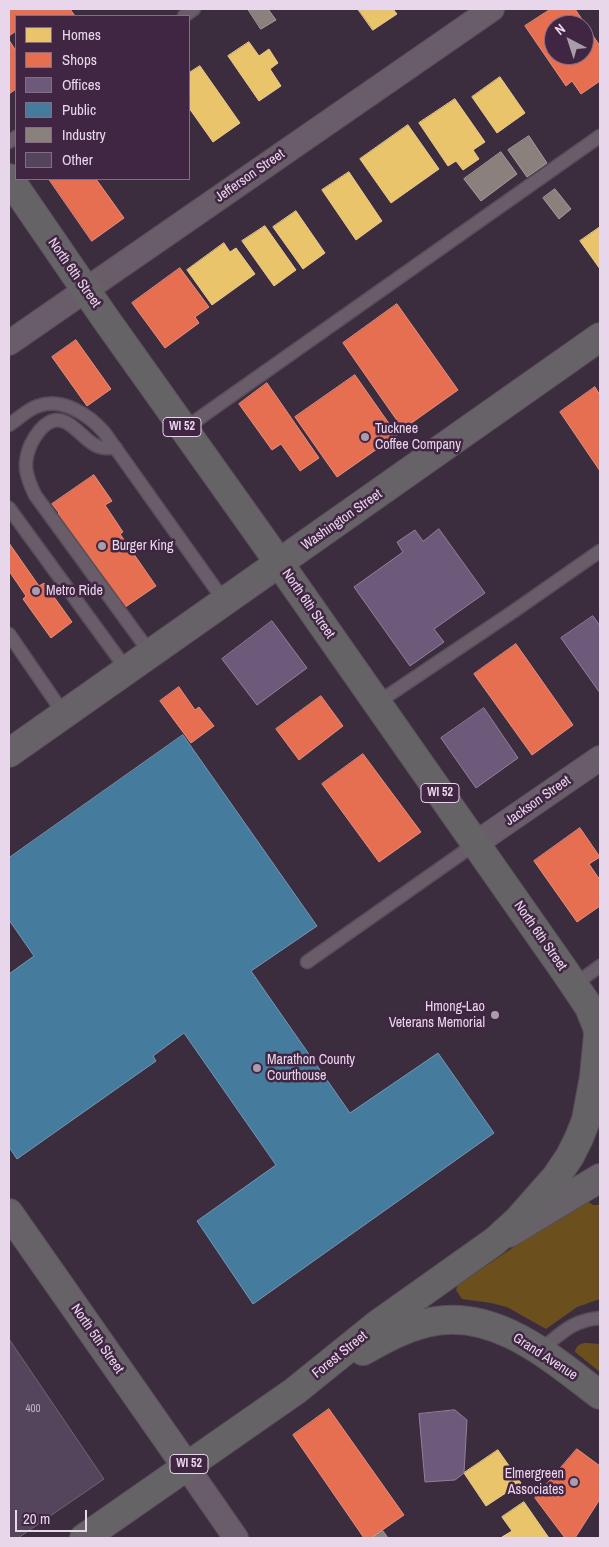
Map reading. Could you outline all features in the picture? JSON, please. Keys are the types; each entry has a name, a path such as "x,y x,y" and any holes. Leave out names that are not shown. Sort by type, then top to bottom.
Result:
{"main road":[{"name":"North 6th Street","path":"9,178 574,985 599,1028"},
{"name":"WI 52","path":"495,1241 540,1196 561,1170 575,1146 586,1120 591,1097 599,1028"},
{"name":"Forest Street","path":"84,1538 295,1391 378,1324 495,1241"},
{"name":"Grand Avenue","path":"295,1391 385,1340 414,1326 451,1320 485,1325 516,1336 540,1350 600,1395"}],"street":[{"name":"Jefferson Street","path":"9,344 492,9"},
{"name":"Washington Street","path":"9,753 600,338"},
{"name":"Jackson Street","path":"475,844 600,758"},
{"name":"Forest Street","path":"495,1241 533,1220 600,1178"},
{"name":"North 5th Street","path":"9,1213 186,1466"},
{"path":"186,1466 236,1538"}],"lane":[{"path":"184,429 600,136"},
{"path":"9,425 36,406 48,403 60,404 78,412 97,424 225,602"},
{"path":"116,448 104,449 96,446 70,424 58,420 51,421 44,426 33,440 25,462 26,471 35,495 151,654"},
{"path":"9,508 127,670"},
{"path":"377,702 600,551"},
{"path":"9,634 64,714"},
{"path":"307,962 475,844"},
{"path":"574,985 600,966"},
{"path":"540,1350 570,1326 583,1320 600,1318"}],"shaded area":[{"path":"584,1199 593,1205 600,1205 600,1299 577,1307 546,1329 507,1307 462,1299 456,1290 458,1285"},
{"path":"587,1343 600,1344 600,1372 575,1352 579,1345"}],"building: Homes":[{"path":"358,9 393,9 397,14 373,30"},
{"path":"249,42 259,56 269,49 278,63 270,69 281,86 259,101 228,56"},
{"path":"200,66 240,123 213,142 190,109 190,72"},
{"path":"500,77 525,113 497,133 472,97"},
{"path":"455,99 485,142 473,150 479,159 463,170 456,161 448,166 419,123"},
{"path":"408,125 439,169 391,203 360,159"},
{"path":"349,172 382,221 356,240 322,190"},
{"path":"296,211 325,253 303,269 273,227"},
{"path":"265,226 296,270 274,286 242,241"},
{"path":"600,227 600,269 580,241"},
{"path":"224,243 230,252 236,248 255,274 212,305 187,270"},
{"path":"498,1450 521,1483 486,1506 464,1473"},
{"path":"524,1502 549,1538 502,1537 512,1531 502,1517"}],"building: Shops":[{"path":"9,9 70,9 74,15 15,15 15,32 9,36"},
{"path":"551,9 575,9 579,15 544,15 544,54 525,26"},
{"path":"594,37 600,46 600,81 581,94 572,81 566,86 552,65 594,65"},
{"path":"9,40 15,49 15,90 9,94"},
{"path":"50,180 97,180 124,218 92,241"},
{"path":"180,268 209,307 195,317 199,323 165,348 132,303"},
{"path":"397,304 458,390 403,429 343,343"},
{"path":"76,340 111,389 87,406 52,357"},
{"path":"355,375 397,435 337,477 295,417"},
{"path":"267,383 319,458 300,471 281,444 272,450 239,404"},
{"path":"595,387 600,395 600,471 560,412"},
{"name":"Burger King","path":"94,475 112,501 105,505 123,532 120,534 156,586 124,608 90,557 86,560 56,516 59,513 52,504"},
{"name":"Metro Ride","path":"9,543 39,586 44,583 72,622 51,638 23,599 26,596 9,571"},
{"path":"516,644 573,725 532,755 474,674"},
{"path":"179,687 195,710 199,707 214,726 191,743 160,701"},
{"path":"321,696 343,726 299,760 276,729"},
{"path":"363,754 421,832 379,862 322,784"},
{"path":"580,828 600,857 589,864 600,880 600,906 577,922 534,861"},
{"path":"329,1409 404,1515 371,1538 364,1538 293,1435"},
{"name":"Elmergreen Associates","path":"577,1449 600,1466 600,1499 575,1538 565,1538 535,1498"}],"building: Offices":[{"path":"439,529 485,593 434,629 444,642 410,666 354,587 403,552 397,542 415,530 423,541"},
{"path":"593,616 600,626 600,693 561,638"},
{"path":"272,621 307,668 257,705 222,659"},
{"path":"484,708 518,758 476,788 441,738"},
{"path":"455,1410 467,1420 464,1473 455,1480 425,1482 419,1414"}],"building: Public":[{"path":"183,735 317,926 251,971 350,1113 438,1053 494,1133 253,1304 197,1221 276,1165 184,1033 153,1056 156,1061 17,1159 9,1147 9,974 34,956 9,920 9,858"}],"building: Industry":[{"path":"248,9 268,9 276,20 261,29"},
{"path":"529,136 547,163 527,177 508,150"},
{"path":"501,152 517,174 481,201 464,179"},
{"path":"555,189 571,209 559,219 543,198"},
{"path":"383,1531 388,1538 372,1538"}],"building: Other":[{"path":"9,1339 104,1479 18,1538 9,1538"}],"place":[{"name":"Tucknee Coffee Company","path":"365,437"},
{"name":"Burger King","path":"102,546"},
{"name":"Metro Ride","path":"36,591"},
{"name":"Hmong-Lao Veterans Memorial","path":"495,1015"},
{"name":"Marathon County Courthouse","path":"257,1068"},
{"name":"Elmergreen Associates","path":"574,1482"}]}
